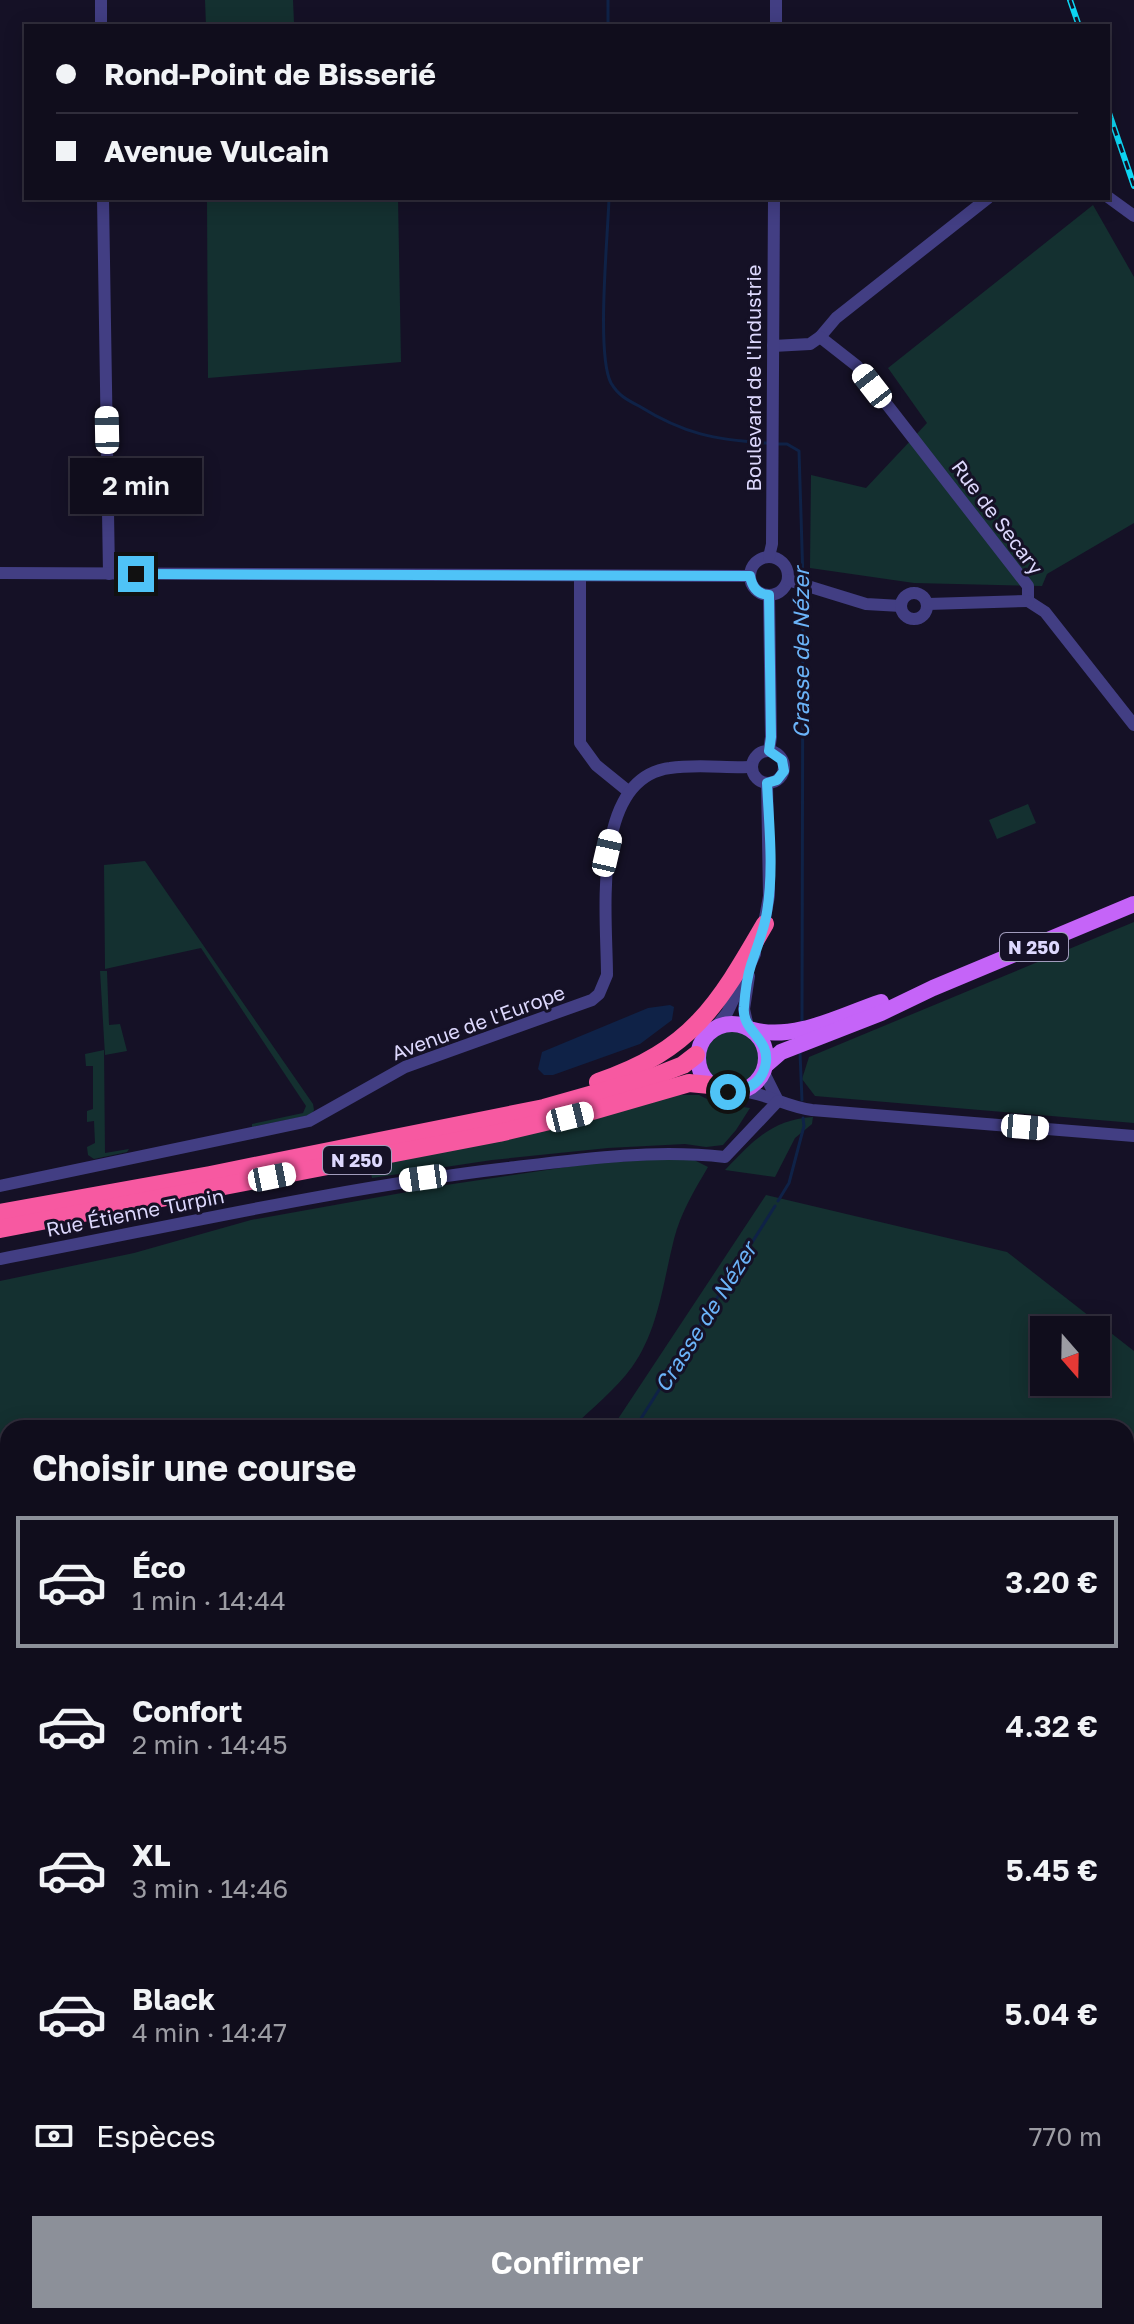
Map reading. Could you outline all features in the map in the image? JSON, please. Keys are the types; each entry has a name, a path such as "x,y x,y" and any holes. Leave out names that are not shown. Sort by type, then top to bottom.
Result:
{"highway":[{"name":"N 250","path":"365,1144 542,1100 619,1075 651,1059 678,1042 711,1011 765,924"},
{"name":"N 250","path":"0,1213 497,1118 589,1097 675,1069 696,1055"},
{"name":"N 250","path":"0,1229 499,1133 689,1083 710,1085"}],"main road":[{"name":"N 250","path":"710,1085 728,1092 741,1091 755,1084 764,1068 781,1052 881,1013 1134,904"},
{"name":"N 250","path":"696,1055 706,1035 715,1028 734,1023 778,1033 805,1028 933,988"},
{"path":"751,1029 764,1046 764,1068"},
{"path":"696,1055 702,1077 710,1085"}],"street":[{"path":"101,0 101,24"},
{"path":"776,0 776,24"},
{"path":"1110,198 1134,216"},
{"path":"103,200 109,574"},
{"name":"Boulevard de l'Industrie","path":"769,557 772,544 774,200"},
{"path":"773,346 810,344 836,318 985,200"},
{"name":"Rue de Secary","path":"820,337 857,366 1028,586 1028,601 1045,612 1134,725"},
{"path":"798,583 763,595 753,587 750,576 758,561 775,558 798,583 866,604 901,606"},
{"path":"0,573 750,576"},
{"path":"580,576 580,743 596,765 628,791 652,773 669,768 751,767"},
{"path":"916,592 924,596 928,604 927,612 917,619 906,616 901,606 907,594 916,592"},
{"path":"769,595 769,751"},
{"path":"928,604 1028,601"},
{"path":"769,751 782,760 784,771 777,780 767,783 757,780 751,767 755,757 769,751"},
{"path":"715,1028 727,1013 750,968 765,924 770,860 767,783"},
{"name":"Avenue de l'Europe","path":"0,1186 309,1121 405,1067 592,1000 599,994 607,975 607,853 628,791"},
{"path":"750,968 744,1009 751,1029"},
{"path":"764,1068 778,1101"},
{"path":"741,1091 812,1110 1134,1136"},
{"name":"Rue Étienne Turpin","path":"0,1259 378,1185 629,1154 725,1157 778,1101"}],"green space":[{"path":"205,0 293,0 294,23 327,24 206,24"},
{"path":"207,200 398,200 401,362 208,378"},
{"path":"1093,205 1134,277 1134,523 1047,574 1042,586 914,583 810,568 811,475 866,488 927,423 888,368"},
{"path":"1028,804 1036,823 997,839 989,820"},
{"path":"145,861 313,1104 311,1115 252,1127 252,1124 303,1113 306,1106 201,948 105,969 104,865"},
{"path":"1134,922 1134,1123 815,1096 802,1079 809,1057"},
{"path":"100,971 107,971 109,1025 120,1024 127,1051 105,1055"},
{"path":"732,1031 751,1039 759,1058 751,1077 732,1085 713,1077 705,1058 713,1039"},
{"path":"104,1050 105,1153 129,1149 94,1159 88,1155 87,1147 95,1143 94,1121 87,1122 87,1111 93,1109 93,1066 86,1066 85,1054"},
{"path":"671,1095 699,1095 715,1103 750,1108 723,1145 608,1148 492,1160 372,1178 369,1164"},
{"path":"813,1117 812,1124 795,1138 775,1177 725,1170 754,1141 774,1127"},
{"path":"688,1157 708,1167 677,1229 659,1305 641,1352 626,1375 580,1420 0,1420 0,1281 134,1253 251,1220 446,1185 587,1164"},
{"path":"766,1195 1007,1252 1089,1316 1030,1316 1030,1396 1110,1396 1110,1332 1134,1351 1134,1420 617,1420"}],"water":[{"path":"674,1007 672,1020 640,1044 553,1075 544,1075 538,1069 542,1052 648,1008"}],"waterway":[{"name":"Crasse de Nézer","path":"608,0 608,24"},
{"name":"Crasse de Nézer","path":"609,200 604,347 611,383 627,399 655,416 686,429 732,440 768,443"},
{"name":"Crasse de Nézer","path":"777,444 787,444 799,451 803,580"},
{"name":"Crasse de Nézer","path":"802,1021 803,587"},
{"name":"Crasse de Nézer","path":"800,1053 802,1100"},
{"name":"Crasse de Nézer","path":"778,1201 789,1183 804,1126 803,1118"},
{"name":"Crasse de Nézer","path":"640,1420 775,1206"}],"railway":[{"path":"1070,0 1078,24"},
{"path":"1110,116 1134,186"}],"route":[{"path":"136,574 750,576 758,592 769,595 769,751 779,755 784,771 777,780 767,783 769,896 765,924 750,968 744,1009 748,1027 764,1046 766,1065 755,1084 741,1091 728,1092"}]}
